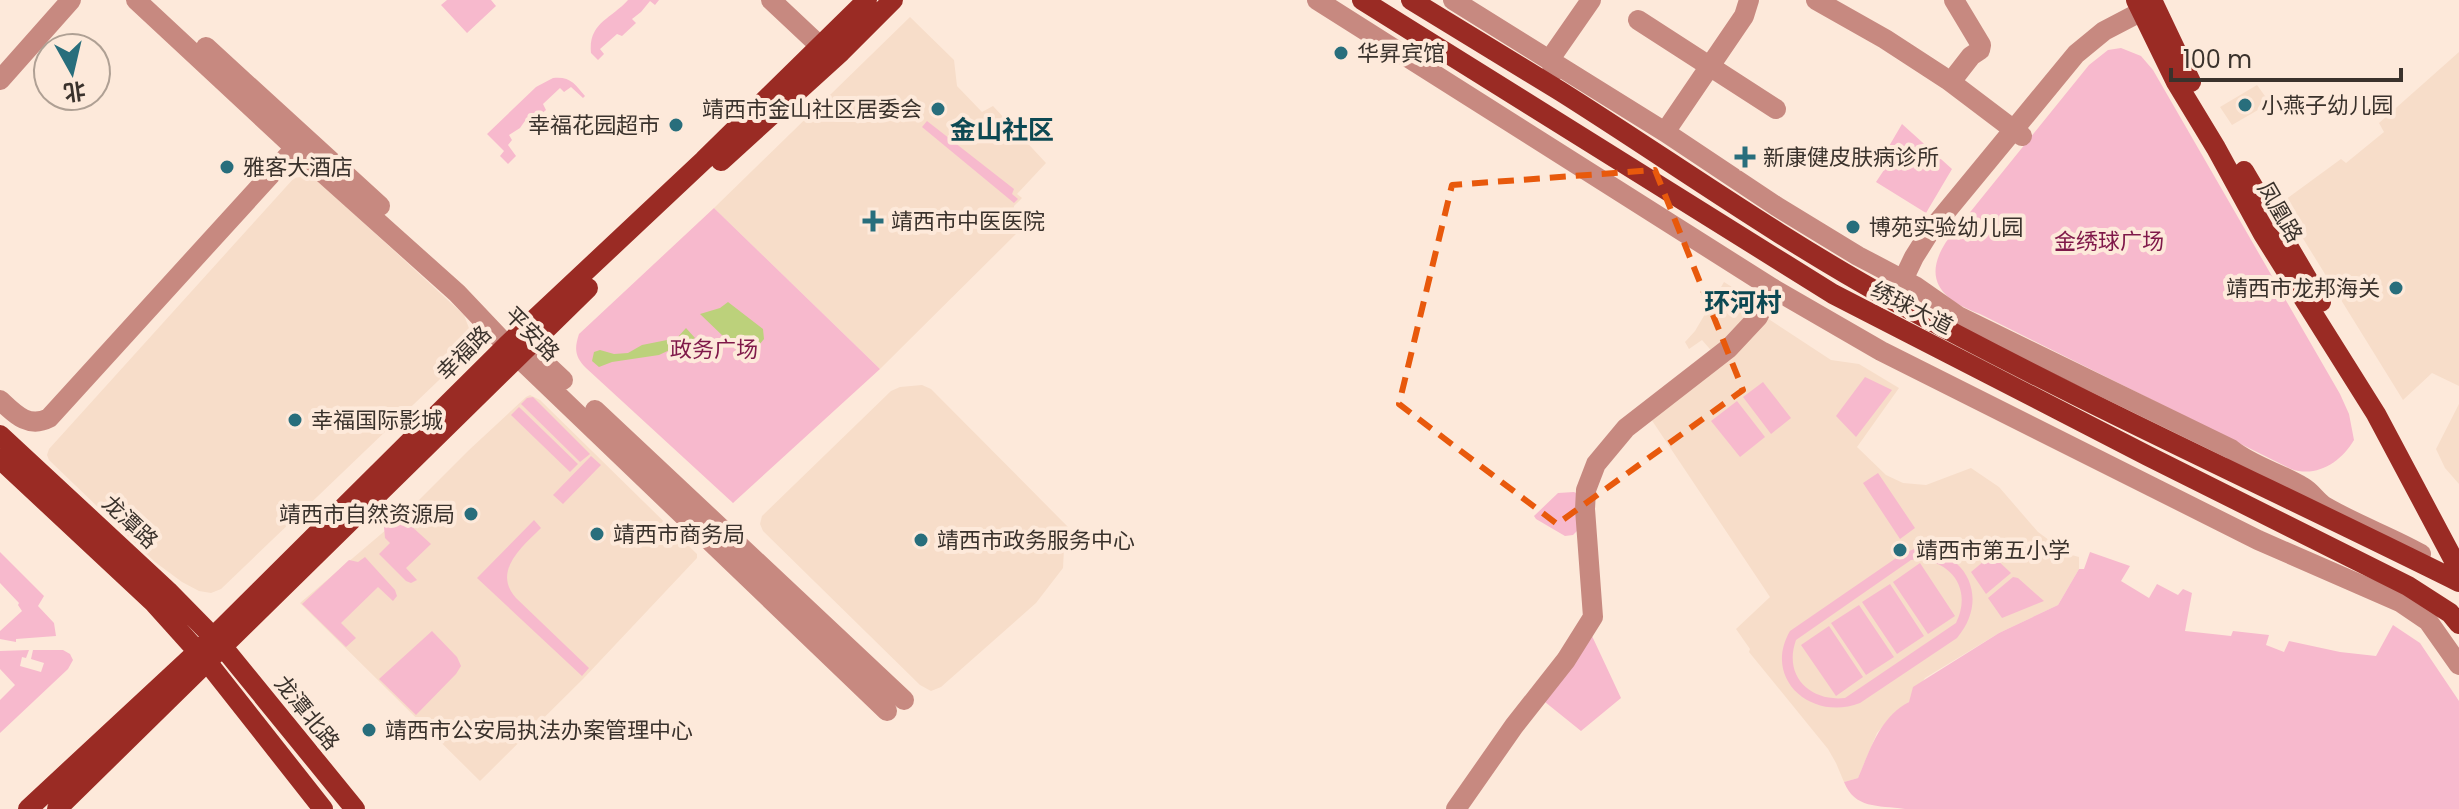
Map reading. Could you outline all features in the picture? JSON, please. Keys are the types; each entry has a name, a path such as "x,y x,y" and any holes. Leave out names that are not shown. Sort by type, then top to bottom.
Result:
{"main road":[{"name":"幸福路","path":"57,809 210,650 867,0"},
{"name":"幸福路","path":"517,346 841,52 893,0"},
{"name":"绣球大道","path":"1362,0 1833,294 2408,586 2450,611"},
{"name":"绣球大道","path":"1417,2 1837,269 1984,349 2305,509 2459,581"},
{"name":"凤凰路","path":"2148,9 2388,413 2459,546"},
{"name":"凤凰路","path":"2148,9 2176,82 2263,234 2376,414 2459,568"},
{"name":"龙潭路","path":"0,435 168,591 210,650"},
{"name":"龙潭路","path":"0,459 154,603 210,650"},
{"path":"2450,611 2459,581"},
{"name":"幸福路","path":"28,809 210,650"},
{"path":"210,650 323,809"},
{"name":"龙潭北路","path":"210,650 355,809"}],"street":[{"path":"0,80 71,0"},
{"name":"平安路","path":"136,0 295,148 517,346"},
{"name":"平安路","path":"154,0 305,137 517,346 895,706"},
{"path":"771,0 820,46"},
{"path":"1317,0 1772,288 1881,351 2258,540 2400,602 2428,621 2459,665"},
{"path":"1453,0 1739,182 1858,256 1909,283 1958,316 2231,449 2305,488 2329,508 2438,562 2459,568"},
{"path":"1559,91 1545,56 1574,0"},
{"path":"1545,56 1591,0"},
{"path":"1661,157 1657,127 1710,68 1744,16 1749,0"},
{"path":"1816,0 1885,39 2022,129"},
{"path":"1832,0 1957,74 2022,129"},
{"path":"1954,0 1981,45 1980,50 1957,74"},
{"path":"1909,283 1940,234 2076,54 2104,31 2148,9"},
{"path":"1638,20 1776,109"},
{"path":"1400,24 1401,52"},
{"path":"0,400 26,421 35,423 49,418 295,148"},
{"path":"1601,150 1606,183"},
{"path":"1739,182 1756,219"},
{"path":"1456,809 1514,726 1566,660 1593,617 1585,509 1586,490 1596,464 1626,428 1729,348 1758,317 1772,288"},
{"path":"2091,427 2103,460"}],"highlighted area":[{"path":"1655,170 1743,390 1557,524 1399,404 1452,185"}],"shaded area":[{"name":"靖西市中医医院","path":"910,17 954,60 957,86 982,112 993,106 1046,163 1017,194 1022,198 1014,206 1013,216 1023,227 880,369 714,208"},
{"name":"靖西市龙邦海关","path":"2459,52 2459,386 2432,373 2403,400 2281,203 2341,159 2346,163 2384,132 2379,123"},
{"name":"小燕子幼儿园","path":"2257,85 2270,103 2232,125 2220,107"},
{"path":"294,178 317,180 464,315 470,331 470,344 462,358 221,589 211,593 199,591 155,562 47,455 49,449"},
{"path":"1724,282 1748,297 1754,306 1716,356 1702,340 1689,349 1685,342"},
{"path":"728,302 763,329 764,339 759,345 751,347 749,361 700,314"},
{"name":"靖西市第五小学","path":"1767,318 1831,360 1859,364 1899,388 1857,447 1886,475 1903,483 1926,485 1971,468 1999,487 2038,532 2068,554 2079,557 2079,569 2058,605 1999,633 1925,678 1909,702 1894,713 1877,733 1858,778 1844,782 1828,749 1749,652 1736,629 1770,597 1651,419"},
{"path":"686,328 695,338 659,355 599,367 592,361 594,352 628,353 642,345 677,338"},
{"name":"靖西市政务服务中心","path":"922,385 931,389 1074,533 1064,548 1063,568 1036,603 941,687 931,691 920,685 763,531 760,524 762,516 891,391"},
{"path":"530,395 540,400 697,554 697,558 583,679 480,781 300,603 407,512"},
{"path":"2459,404 2459,484 2445,468 2436,449"}],"green space":[{"path":"447,0 491,0 496,6 467,33 441,5"},
{"path":"628,0 659,0 655,5 650,1 632,19 636,23 600,49 604,54 598,60 591,53 593,35 602,22"},
{"name":"金绣球广场","path":"2121,48 2141,56 2153,70 2340,394 2349,414 2354,440 2335,461 2319,470 2291,469 1967,309 1940,288 1936,268 1946,242 2089,65 2108,50"},
{"path":"553,78 568,80 585,96 583,98 571,87 564,92 560,88 543,104 546,110 531,122 527,118 520,128 509,135 512,140 508,145 516,156 508,164 500,156 504,151 487,134 536,87"},
{"path":"927,121 1014,189 1012,194 1018,199 1014,203 922,127"},
{"path":"1902,124 1952,169 1926,213 1876,182 1884,170 1878,165"},
{"name":"政务广场","path":"714,208 880,369 733,503 586,368 576,348 579,334"},
{"path":"1865,377 1892,390 1856,437 1836,416"},
{"path":"1763,382 1791,418 1771,434 1743,397"},
{"path":"533,397 590,454 580,462 521,404"},
{"path":"1737,401 1765,437 1740,457 1711,421"},
{"path":"519,407 578,464 570,472 511,415"},
{"path":"591,456 601,465 563,504 553,495"},
{"path":"1878,473 1915,528 1900,539 1863,483"},
{"path":"1558,493 1578,494 1577,531 1573,535 1565,536 1534,516"},
{"path":"398,514 431,544 406,568 417,580 411,583 379,554 390,543 385,538 384,527"},
{"path":"534,520 541,528 512,560 507,578 509,588 589,668 582,676 477,578"},
{"path":"1914,549 1932,551 1959,566 1968,578 1972,607 1967,623 1957,638 1860,703 1825,707 1796,692 1787,680 1782,665 1783,649 1790,631 1902,554","holes":["1911,560 1930,561 1950,572 1960,589 1962,600 1956,623 1845,698 1821,696 1802,684 1793,665 1796,640"]},
{"path":"0,552 44,596 38,606 54,623 56,636 16,639 16,642 0,639 0,631 22,611 19,603 0,583"},
{"path":"2090,552 2130,566 2121,581 2149,598 2157,584 2178,595 2183,589 2192,593 2185,631 2231,636 2233,631 2269,635 2266,645 2284,652 2289,641 2376,656 2393,625 2420,643 2459,701 2459,809 1905,809 1876,806 1854,797 1844,782 1858,778 1883,725 1909,702 1913,687 1999,633 2058,605 2079,569 2084,569"},
{"path":"1990,556 2011,573 1986,594 1971,572"},
{"path":"365,557 397,596 393,601 378,587 341,623 356,638 346,647 302,604 349,560 358,562"},
{"path":"1920,563 1955,616 1928,634 1893,582"},
{"path":"2013,577 2044,601 2002,618 1988,598"},
{"path":"1890,584 1924,636 1897,654 1862,602"},
{"path":"1859,605 1894,657 1866,675 1831,623"},
{"path":"1829,626 1863,677 1836,696 1801,645"},
{"path":"432,631 457,657 461,666 416,715 379,679"},
{"path":"1592,636 1621,698 1581,731 1545,702"},
{"path":"29,650 26,658 22,657 20,666 41,672 44,663 31,659 33,650 63,650 73,660 68,669 0,733 0,700 15,685 0,669 0,651"}],"place":[{"name":"华昇宾馆","path":"1341,53"},
{"name":"小燕子幼儿园","path":"2245,105"},
{"name":"靖西市金山社区居委会","path":"938,109"},
{"name":"幸福花园超市","path":"676,125"},
{"name":"新康健皮肤病诊所","path":"1745,157"},
{"name":"雅客大酒店","path":"227,167"},
{"name":"靖西市中医医院","path":"873,221"},
{"name":"博苑实验幼儿园","path":"1853,227"},
{"name":"靖西市龙邦海关","path":"2396,288"},
{"name":"幸福国际影城","path":"295,420"},
{"name":"靖西市自然资源局","path":"471,514"},
{"name":"靖西市商务局","path":"597,534"},
{"name":"靖西市政务服务中心","path":"921,540"},
{"name":"靖西市第五小学","path":"1900,550"},
{"name":"靖西市公安局执法办案管理中心","path":"369,730"}],"district":[{"name":"金山社区","path":"1002,130"},
{"name":"环河村","path":"1743,303"}]}
